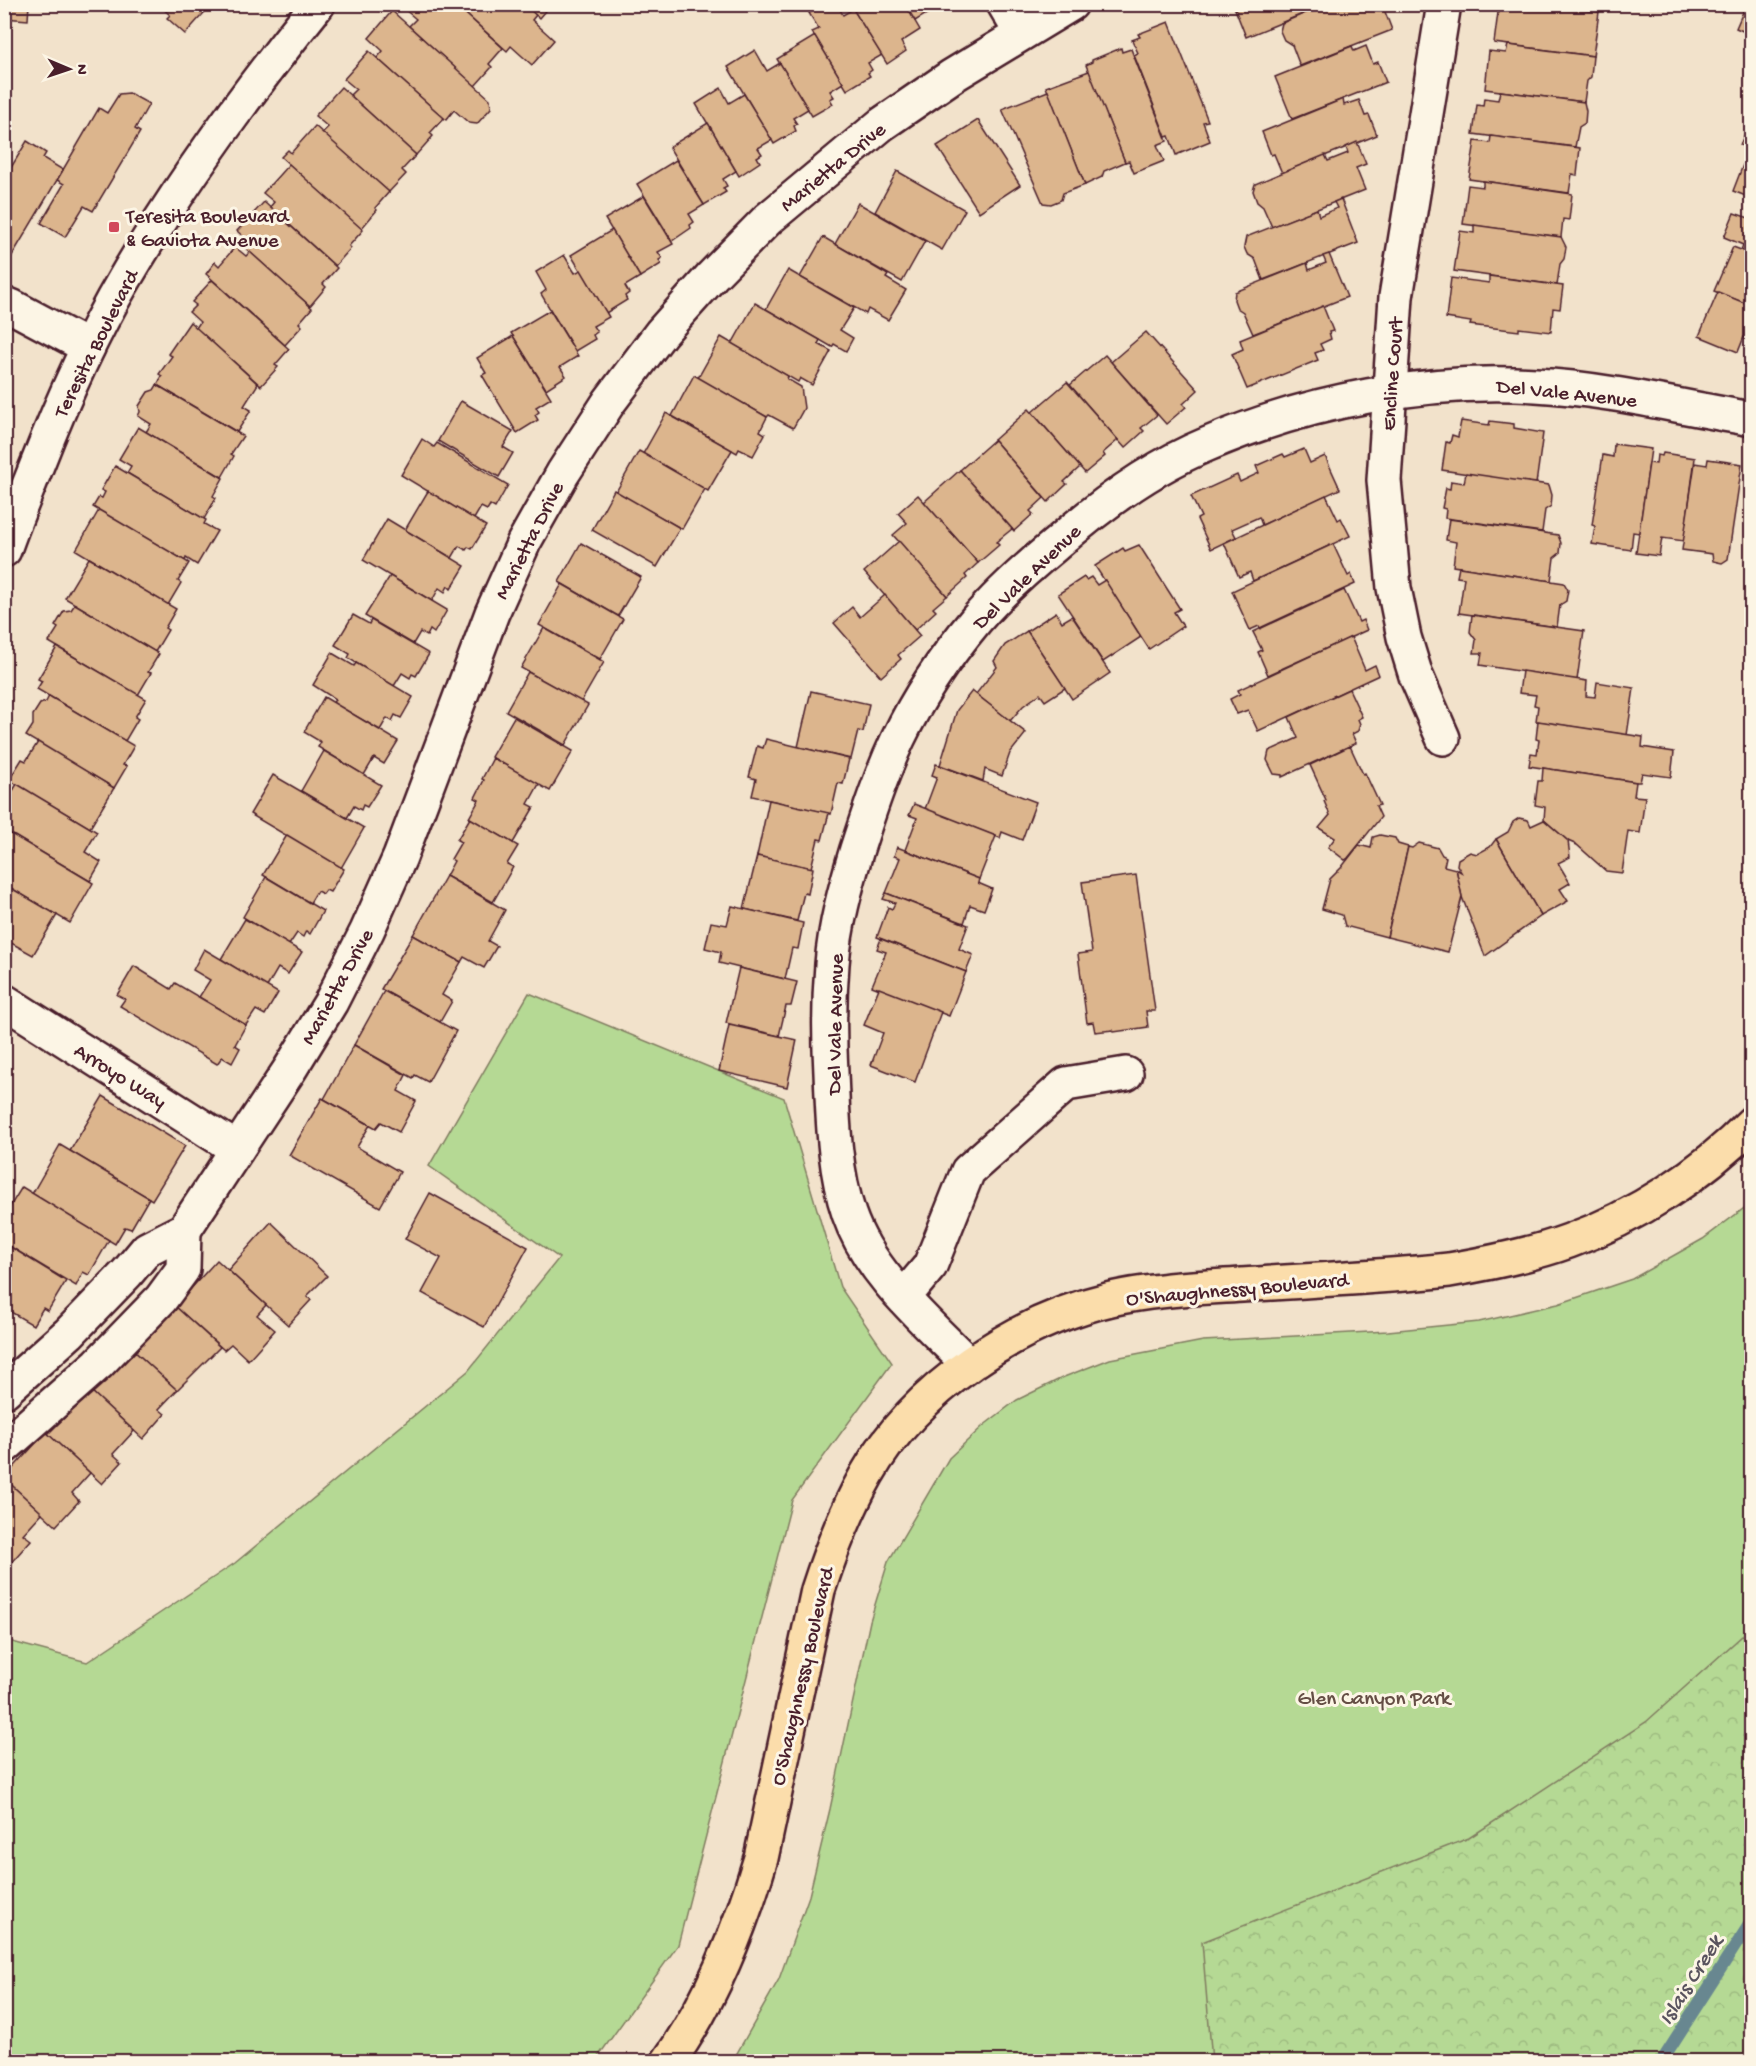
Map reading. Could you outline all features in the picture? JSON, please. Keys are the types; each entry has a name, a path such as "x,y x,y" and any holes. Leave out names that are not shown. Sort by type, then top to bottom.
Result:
{"main road":[{"name":"O'Shaughnessy Boulevard","path":"668,2061 698,2015 733,1939 749,1897 761,1858 818,1590 845,1518 868,1472 897,1432 934,1393 968,1364 1000,1345 1072,1311 1112,1299 1197,1288 1449,1270 1497,1261 1569,1241 1607,1225 1652,1201 1714,1157 1752,1123"}],"street":[{"name":"Teresita Boulevard","path":"4,550 53,425 88,347 129,272 213,140 318,4"},
{"path":"1004,4 1021,33"},
{"name":"Marietta Drive","path":"4,1391 69,1333 147,1249 183,1230 290,1069 331,1002 367,931 400,857 492,613 530,532 563,473 609,402 661,333 712,276 768,219 882,124 952,76 1071,4"},
{"name":"Encline Court","path":"1443,738 1416,676 1404,637 1394,588 1384,480 1396,297 1444,4"},
{"path":"4,307 11,306 88,347"},
{"name":"Del Vale Avenue","path":"968,1364 884,1277 864,1248 849,1216 841,1184 832,1110 829,1030 832,960 846,887 870,808 898,738 934,676 978,618 1027,568 1086,518 1144,477 1206,444 1266,422 1323,406 1389,393 1456,386 1536,385 1582,389 1752,419"},
{"name":"Arroyo Way","path":"4,1001 237,1149"},
{"path":"904,1297 930,1266 968,1171 1066,1084 1126,1074"},
{"path":"4,1447 98,1364 161,1299 183,1269 183,1230"}],"green space":[{"path":"529,993 784,1098 840,1287 892,1363 792,1500 678,1945 595,2061 5,2061 5,1640 87,1662 235,1563 468,1371 559,1258 429,1166"},
{"name":"Glen Canyon Park","path":"1751,1203 1751,2061 732,2062 779,1979 809,1896 870,1621 888,1562 949,1458 983,1426 1017,1400 1064,1377 1110,1359 1203,1341 1388,1331 1479,1322 1558,1304 1632,1279 1703,1239"},
{"path":"1751,1628 1751,2061 1212,2061 1202,1942 1469,1838 1646,1722"}],"building":[{"path":"4,4 29,4 28,20 4,18"},
{"path":"158,4 212,4 185,34 167,18 170,15"},
{"path":"408,4 455,4 503,48 489,64 492,67 475,86 409,26 416,19 404,9"},
{"path":"455,4 524,4 536,15 532,20 554,40 532,65 511,46 507,51"},
{"path":"524,4 551,4 539,18"},
{"path":"823,4 837,4 843,15 853,9 882,55 868,63 872,70 868,73 870,76 847,90 812,32 819,29 809,13"},
{"path":"855,4 905,4 920,30 901,42 906,51 887,64 853,9 852,6"},
{"path":"905,4 943,4 915,21"},
{"path":"1233,4 1327,4 1246,37"},
{"path":"1327,4 1382,4 1392,30 1300,66 1292,45 1284,40 1280,31 1282,23"},
{"path":"1511,4 1543,4 1599,12 1593,56 1494,43 1499,5 1510,7"},
{"path":"1566,4 1600,4 1599,12 1566,8"},
{"path":"1746,5 1752,7 1752,35 1736,28"},
{"path":"392,11 490,99 491,108 477,124 469,123 454,110 446,120 377,58 383,51 369,38"},
{"path":"1169,22 1208,121 1203,122 1210,141 1176,155 1169,136 1166,137 1134,55 1138,53 1132,40 1140,37 1138,34"},
{"path":"815,36 843,83 830,91 834,97 830,99 833,104 812,116 777,59"},
{"path":"1508,45 1593,56 1591,77 1587,81 1584,102 1485,89 1489,51 1506,53"},
{"path":"1352,46 1354,51 1366,46 1373,64 1378,62 1386,82 1292,119 1275,77"},
{"path":"1121,48 1122,52 1131,49 1167,141 1157,145 1164,161 1134,173 1129,161 1125,162 1086,65 1092,60"},
{"path":"755,50 767,71 780,63 808,109 793,118 797,124 794,126 796,131 774,144 728,67"},
{"path":"369,51 444,118 430,133 433,136 416,155 350,95 356,89 344,79"},
{"path":"1089,71 1125,162 1104,171 1102,177 1085,185 1046,87"},
{"path":"341,87 416,155 402,170 406,174 389,192 322,133 328,127 315,116"},
{"path":"721,88 729,103 744,94 772,140 758,148 762,154 757,157 760,162 739,176 696,104"},
{"path":"1048,91 1085,185 1063,193 1061,200 1051,204 1043,203 1002,109"},
{"path":"1500,91 1584,102 1585,123 1579,127 1575,147 1473,134 1477,105 1483,106 1484,98 1498,100"},
{"path":"129,93 149,104 135,129 140,132 93,211 84,206 65,237 41,223 64,184 57,180 99,108 107,113 119,94"},
{"path":"1343,99 1344,105 1359,100 1365,116 1369,115 1377,135 1282,173 1274,154 1271,155 1262,132"},
{"path":"978,120 1020,185 979,212 937,146"},
{"path":"1752,120 1752,149 1740,145"},
{"path":"708,123 736,171 723,179 727,186 723,188 726,192 704,205 669,147"},
{"path":"315,126 389,192 361,229 281,157 288,150 291,153"},
{"path":"1491,136 1580,148 1577,175 1572,174 1569,193 1469,179 1475,141 1490,143"},
{"path":"27,141 46,153 43,158 63,170 10,259 4,256 4,179"},
{"path":"1357,142 1366,164 1356,168 1365,190 1272,227 1263,207 1257,202 1253,191 1255,184 1325,155 1328,161 1348,153 1346,147"},
{"path":"676,160 704,205 689,214 694,222 690,225 691,228 672,241 637,184"},
{"path":"289,164 363,230 335,266 270,207 274,202 263,193"},
{"path":"1743,165 1752,169 1752,206 1749,205 1751,198 1733,191"},
{"path":"897,171 965,210 942,250 875,212"},
{"path":"1483,181 1572,194 1569,220 1563,219 1561,237 1463,224 1468,185 1483,187"},
{"path":"644,196 673,244 658,252 662,258 659,260 661,264 640,277 605,219"},
{"path":"1341,199 1358,243 1263,280 1255,259 1247,254 1244,247 1246,237 1317,209 1319,216 1337,208 1334,202"},
{"path":"264,202 337,268 323,284 326,287 310,306 243,246 248,241 237,231"},
{"path":"858,203 925,241 902,282 835,244"},
{"path":"1734,213 1752,219 1752,254 1741,250 1743,245 1724,237"},
{"path":"1474,225 1561,237 1566,247 1564,259 1560,264 1557,285 1454,271 1460,231 1474,233"},
{"path":"612,230 640,277 625,286 629,293 625,296 627,300 606,313 571,255"},
{"path":"823,237 888,275 886,278 906,290 888,320 868,309 866,314 800,277"},
{"path":"235,247 246,256 250,252 312,308 299,323 302,326 285,345 206,274 215,262 219,266"},
{"path":"1733,247 1752,254 1752,306 1714,291"},
{"path":"1329,254 1347,297 1253,334 1243,312 1237,308 1234,300 1235,292 1307,263 1309,270 1326,263 1323,256"},
{"path":"564,255 575,273 581,270 609,317 593,326 597,332 593,335 595,339 575,351 541,294 546,290 536,272"},
{"path":"788,270 854,308 840,330 853,338 846,351 834,344 832,347 766,309"},
{"path":"1489,276 1563,286 1560,309 1553,308 1551,332 1470,325 1471,322 1446,318 1451,278 1489,283"},
{"path":"212,280 289,349 275,365 278,367 261,386 196,328 200,322 189,312 196,305 192,302"},
{"path":"1718,292 1752,306 1752,357 1745,355 1751,340 1744,337 1738,352 1699,336"},
{"path":"755,303 820,340 818,344 831,351 812,385 800,378 798,382 732,344"},
{"path":"1323,306 1333,331 1329,332 1331,339 1320,344 1323,350 1315,353 1318,360 1247,389 1232,354 1243,349 1240,340"},
{"path":"550,310 578,356 560,367 566,376 546,389 511,333"},
{"path":"190,322 258,384 244,406 251,410 237,432 157,385 162,376 159,374 172,356 168,354"},
{"path":"1146,332 1198,390 1183,404 1186,407 1166,424 1111,362"},
{"path":"513,336 551,398 536,407 539,412 535,415 538,420 517,433 482,375 486,373 477,358"},
{"path":"721,337 788,376 787,379 801,387 804,408 793,428 769,415 767,417 698,378"},
{"path":"1105,355 1157,415 1141,428 1144,431 1125,448 1070,385"},
{"path":"694,375 767,417 760,431 765,434 753,456 739,449 737,453 672,416"},
{"path":"1067,382 1118,440 1103,453 1105,456 1085,473 1032,412"},
{"path":"157,385 243,436 231,454 234,456 222,477 146,432 151,424 138,416 139,406 148,392 154,390"},
{"path":"461,401 513,431 503,447 513,453 499,477 438,441"},
{"path":"1029,409 1080,467 1064,482 1067,484 1048,502 994,440"},
{"path":"666,413 732,450 708,491 643,454"},
{"path":"1461,421 1489,425 1490,421 1514,424 1514,428 1543,433 1536,484 1442,470 1446,442 1450,443 1452,435 1458,437"},
{"path":"138,427 223,478 213,496 216,498 204,519 127,473 131,466 119,459"},
{"path":"422,439 434,447 437,443 508,485 495,508 490,505 487,510 481,507 474,519 401,475"},
{"path":"994,440 1044,498 1030,511 1033,514 1014,531 960,470"},
{"path":"1614,444 1651,449 1639,533 1633,532 1631,550 1592,544 1595,526 1592,525 1603,455 1613,457"},
{"path":"1304,449 1310,463 1325,456 1340,489 1262,525 1259,517 1232,529 1236,537 1211,549 1197,519 1201,517 1191,496 1237,475 1240,482 1259,473 1256,466 1283,454 1285,457"},
{"path":"639,451 705,489 682,529 616,492"},
{"path":"1663,453 1695,458 1684,541 1662,538 1659,556 1636,553 1649,463 1656,464 1657,455 1662,456"},
{"path":"1708,459 1742,464 1728,559 1722,563 1713,561 1712,554 1682,550 1695,463 1707,465"},
{"path":"115,466 206,520 204,524 217,531 197,565 186,558 185,561 93,507 99,497 102,498 105,492 101,490"},
{"path":"960,470 1012,529 996,542 999,545 978,563 924,502"},
{"path":"1466,473 1549,485 1552,495 1551,506 1545,510 1542,532 1445,518 1446,509 1442,508 1446,488 1450,489 1451,481 1464,483"},
{"path":"614,490 680,528 657,567 592,530"},
{"path":"428,491 486,526 472,549 468,547 466,550 459,546 452,558 405,530"},
{"path":"918,495 978,563 965,575 967,578 947,596 893,535 907,523 898,513"},
{"path":"1326,495 1338,520 1341,518 1350,536 1253,581 1250,572 1239,577 1224,543"},
{"path":"99,510 189,563 168,605 76,550"},
{"path":"387,519 465,566 451,589 448,586 445,592 439,588 432,601 363,560"},
{"path":"1449,519 1558,535 1561,543 1560,553 1554,558 1551,581 1453,566 1456,542 1446,540"},
{"path":"899,541 947,596 933,608 936,611 915,630 864,572"},
{"path":"581,543 641,577 618,616 559,582"},
{"path":"1333,544 1348,576 1351,574 1355,584 1260,628 1259,626 1250,630 1232,591"},
{"path":"1139,545 1180,609 1174,612 1183,626 1149,649 1095,566 1123,548 1125,551"},
{"path":"89,558 176,609 165,628 168,630 155,652 65,598"},
{"path":"1459,567 1564,583 1568,590 1566,601 1560,605 1557,627 1459,613 1464,578 1457,577"},
{"path":"390,576 447,610 434,633 430,630 427,636 420,632 413,644 365,616"},
{"path":"1084,577 1086,580 1091,577 1097,585 1105,580 1141,637 1103,662 1058,594"},
{"path":"562,584 623,619 600,659 539,625"},
{"path":"1344,590 1359,622 1363,620 1367,630 1268,675 1258,652 1262,650 1253,632"},
{"path":"885,595 920,636 898,655 901,659 881,677 834,623 852,607 860,617"},
{"path":"75,604 159,654 138,695 49,642 58,628 55,626 64,611 71,610"},
{"path":"1056,612 1062,622 1072,616 1110,673 1072,699 1027,631"},
{"path":"353,615 369,624 371,620 429,654 416,676 412,674 410,678 402,673 394,686 348,658 350,654 335,645"},
{"path":"1472,615 1584,631 1577,680 1480,665 1482,653 1474,653 1476,640 1470,632"},
{"path":"544,628 604,662 581,702 521,668"},
{"path":"1027,631 1065,688 1045,701 1040,694 1023,706 1010,721 976,694 997,667 994,661 1005,645"},
{"path":"1351,637 1365,670 1375,665 1379,675 1258,731 1248,710 1237,714 1230,699 1240,694 1238,690"},
{"path":"57,647 146,699 125,741 37,689 42,681 38,679"},
{"path":"332,653 354,666 356,663 413,697 401,718 395,715 392,721 387,718 380,730 333,703 335,699 313,685"},
{"path":"1522,671 1587,681 1586,696 1595,697 1597,682 1634,688 1627,735 1536,721 1538,706 1534,705 1536,695 1519,693"},
{"path":"528,672 588,705 565,745 506,711"},
{"path":"1349,689 1362,717 1358,719 1360,724 1358,731 1352,734 1356,743 1282,777 1282,775 1274,774 1267,760 1269,751 1298,738 1289,717"},
{"path":"811,691 869,704 863,732 858,731 851,759 798,747"},
{"path":"972,691 1026,733 1010,753 1002,776 985,769 983,781 940,765 957,710"},
{"path":"49,696 134,746 123,765 127,766 114,788 26,736 33,725 33,715"},
{"path":"324,697 398,741 384,764 374,758 364,775 318,747 321,742 304,732"},
{"path":"514,717 573,751 550,791 491,757"},
{"path":"1538,721 1643,737 1642,747 1674,752 1671,777 1642,773 1640,782 1636,782 1529,766 1531,753 1537,754"},
{"path":"766,739 849,759 843,784 838,783 831,814 752,796 756,779 749,777 757,746 763,748"},
{"path":"38,742 114,788 90,828 9,780 22,759 26,761"},
{"path":"1350,746 1380,805 1376,806 1381,817 1345,860 1328,847 1335,838 1319,828 1330,815 1324,801 1326,800 1310,765"},
{"path":"324,751 381,785 367,807 363,805 361,810 354,806 347,818 301,791"},
{"path":"493,758 539,784 528,804 534,807 513,843 469,818 479,800 475,798"},
{"path":"936,764 1036,802 1022,840 1002,832 1000,838 925,809 937,777 932,775"},
{"path":"1543,768 1636,782 1634,796 1645,797 1640,833 1628,831 1622,873 1606,871 1544,820 1545,807 1535,805 1538,781 1542,781"},
{"path":"273,775 364,828 341,868 250,814"},
{"path":"17,784 97,832 85,852 101,862 90,881 4,830 4,805"},
{"path":"769,800 829,813 822,840 818,839 811,868 757,856"},
{"path":"914,804 996,836 979,879 905,850 917,818 909,815"},
{"path":"470,818 518,846 507,864 513,867 493,902 446,876 454,861 451,859 461,842 457,840"},
{"path":"1519,818 1528,820 1531,826 1544,820 1568,841 1570,857 1558,863 1570,883 1560,889 1568,901 1541,916 1496,839 1508,832 1513,822"},
{"path":"6,831 93,883 70,923 4,884"},
{"path":"287,835 344,869 330,892 326,890 323,894 317,891 310,903 263,875"},
{"path":"1380,835 1395,838 1398,844 1408,847 1387,937 1345,926 1342,915 1322,909 1330,879 1359,845 1371,848 1373,837"},
{"path":"1496,839 1541,916 1485,956 1462,897 1456,869 1461,872 1457,865 1458,859 1470,852 1477,854 1490,847"},
{"path":"1419,843 1438,848 1446,857 1444,866 1456,869 1462,897 1448,952 1387,937 1408,847 1412,848"},
{"path":"897,847 979,879 978,883 992,889 984,910 970,905 964,923 886,893 900,858 894,856"},
{"path":"757,856 813,868 808,894 804,893 797,921 744,909"},
{"path":"1136,875 1155,1011 1146,1011 1148,1027 1095,1032 1093,1022 1087,1023 1078,954 1092,952 1082,882"},
{"path":"446,876 505,910 488,941 497,946 484,968 464,957 461,962 413,935"},
{"path":"266,877 323,911 310,934 306,931 303,937 297,933 289,945 243,917"},
{"path":"4,884 57,915 33,955 4,939"},
{"path":"886,893 968,925 959,949 973,955 966,972 877,937 888,907 892,909 895,903 883,899"},
{"path":"732,906 803,923 798,949 792,948 785,979 719,963 721,952 705,948 711,922 727,925"},
{"path":"245,919 302,952 288,974 278,968 267,987 221,959"},
{"path":"413,935 461,962 442,995 452,1001 440,1022 381,989"},
{"path":"881,939 966,972 949,1016 872,986 886,952 877,949"},
{"path":"204,949 278,993 265,1015 256,1010 246,1025 199,997 210,980 193,970"},
{"path":"134,966 171,989 175,983 246,1025 235,1045 240,1048 232,1063 222,1057 217,1064 120,1006 125,999 117,995"},
{"path":"739,968 797,982 791,1006 786,1006 779,1036 726,1023"},
{"path":"879,988 941,1012 915,1082 871,1065 883,1033 864,1025"},
{"path":"384,991 456,1031 428,1082 415,1075 413,1078 354,1045"},
{"path":"729,1025 797,1040 787,1087 719,1071"},
{"path":"354,1045 406,1075 398,1091 416,1101 399,1132 381,1122 376,1128 324,1099"},
{"path":"103,1096 185,1146 152,1200 70,1151"},
{"path":"322,1098 370,1125 357,1147 400,1172 380,1207 289,1155"},
{"path":"60,1145 149,1198 131,1229 125,1227 115,1244 32,1194"},
{"path":"22,1187 109,1240 89,1275 83,1272 76,1286 4,1243 4,1216"},
{"path":"430,1193 528,1247 484,1327 422,1293 441,1258 405,1239"},
{"path":"271,1222 327,1276 307,1296 311,1300 288,1325 228,1270"},
{"path":"4,1243 66,1281 48,1311 43,1308 33,1325 4,1308"},
{"path":"217,1260 266,1305 257,1315 275,1330 248,1360 231,1344 224,1350 175,1306"},
{"path":"175,1306 220,1347 177,1390 132,1349"},
{"path":"132,1349 177,1390 159,1409 165,1414 143,1439 92,1392"},
{"path":"91,1391 134,1431 113,1454 122,1462 102,1484 48,1434"},
{"path":"46,1432 90,1473 72,1493 79,1501 56,1526 4,1478"},
{"path":"4,1478 42,1513 23,1534 31,1540 9,1565 4,1560"}],"waterway":[{"name":"Islais Creek","path":"1661,2062 1752,1920"}],"place":[{"name":"Teresita Boulevard & Gaviota Avenue","path":"114,227"}]}
